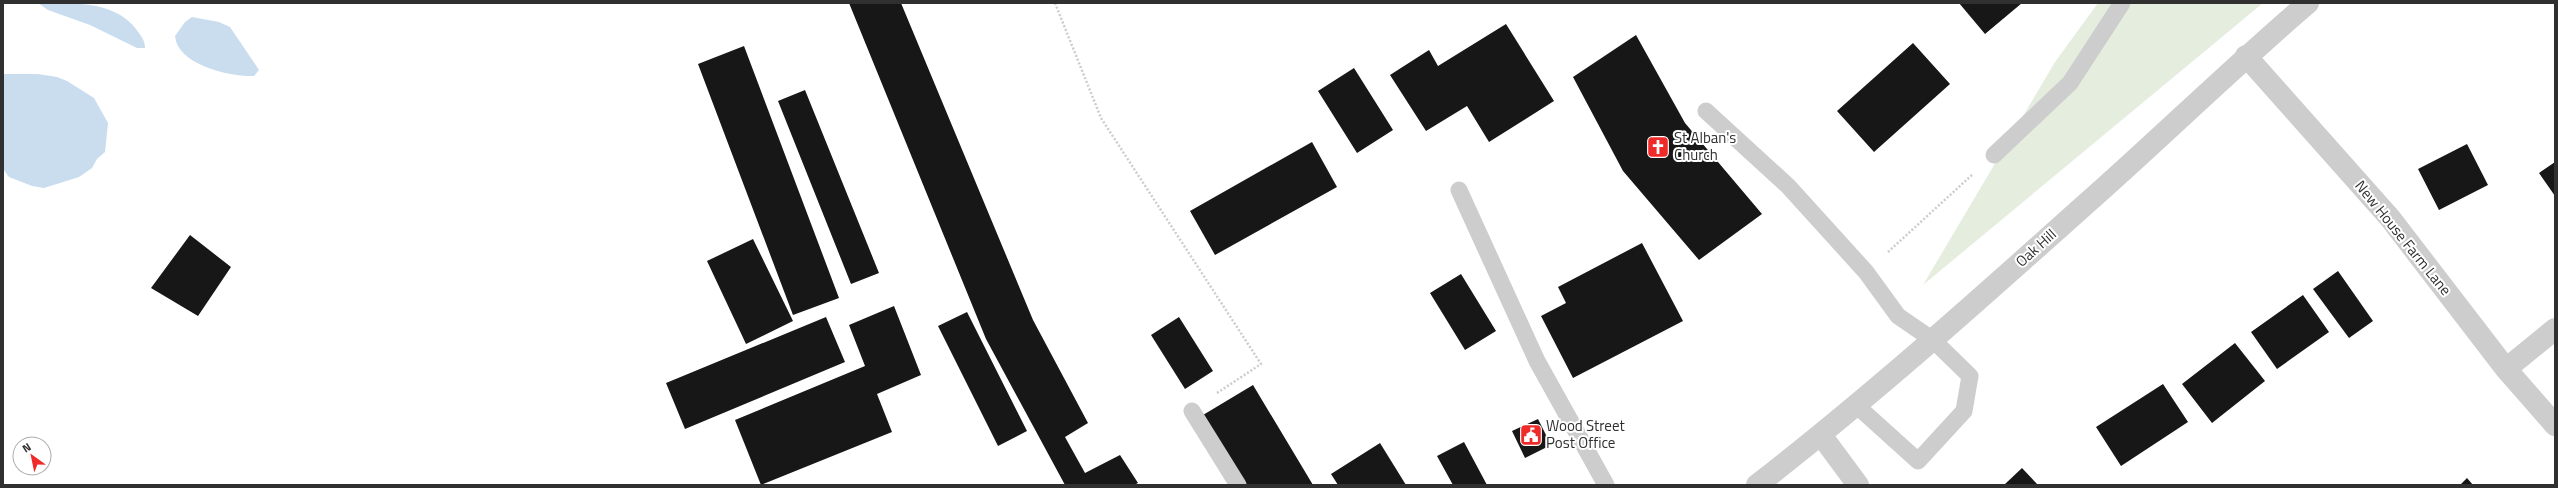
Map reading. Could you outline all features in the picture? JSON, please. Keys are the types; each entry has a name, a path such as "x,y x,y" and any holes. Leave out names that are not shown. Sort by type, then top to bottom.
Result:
{"street":[{"name":"Oak Hill","path":"1757,485 1821,435 1933,340 2107,185 2246,56 2308,3"},
{"name":"New House Farm Lane","path":"2246,56 2390,218 2506,369 2555,425"},
{"path":"2506,369 2555,329"},
{"path":"1821,435 1858,485"}],"lane":[{"path":"1994,155 2070,83 2122,3"},
{"path":"1706,111 1788,186 1866,272 1898,316 1933,340 1970,376 1964,411 1918,461 1856,405"},
{"path":"1459,190 1537,361 1606,485"},
{"path":"1192,411 1238,485"}],"path":[{"path":"1055,3 1101,118 1261,364 1192,411"},
{"path":"1866,272 1994,155"}],"green space":[{"path":"2098,3 2263,3 1923,285 2055,62"}],"water":[{"path":"38,3 92,5 116,13 127,20 136,29 143,40 145,48 137,48 90,25 48,10"},
{"path":"192,17 219,22 230,27 259,70 254,76 244,76 219,71 195,62 185,55 178,46 175,36 185,22"},
{"path":"3,74 38,74 57,77 67,81 94,98 108,123 105,152 97,159 92,168 79,177 44,188 32,186 9,177 3,169"}],"building":[{"path":"849,3 901,3 1033,320 1088,423 1065,437 1085,473 1120,455 1138,483 1134,485 1065,485 986,339"},
{"path":"1959,3 2022,3 1985,34"},
{"path":"1506,24 1554,101 1489,142 1467,106 1426,131 1390,75 1429,50 1438,66"},
{"name":"St Alban's Church","path":"1636,35 1685,123 1762,214 1699,260 1623,171 1573,77"},
{"path":"1913,43 1950,84 1874,152 1837,111"},
{"path":"744,46 839,298 793,315 698,64"},
{"path":"1354,68 1393,130 1357,153 1318,91"},
{"path":"805,90 879,273 851,284 778,101"},
{"path":"1312,142 1337,187 1215,255 1190,211"},
{"path":"2467,144 2488,185 2439,210 2418,169"},
{"path":"2555,162 2555,196 2539,173"},
{"path":"190,235 231,267 198,316 151,288"},
{"path":"753,239 793,321 746,344 707,261"},
{"path":"1642,243 1683,321 1573,378 1541,316 1566,303 1558,287"},
{"path":"2338,271 2373,321 2349,338 2313,289"},
{"path":"1461,274 1496,331 1465,350 1430,293"},
{"path":"2303,295 2329,332 2277,369 2251,332"},
{"path":"894,306 921,375 877,394 892,432 761,485 735,420 865,366 849,325"},
{"path":"967,312 1027,431 998,446 938,326"},
{"path":"826,317 845,362 685,429 666,383"},
{"path":"1179,317 1213,371 1185,389 1151,335"},
{"path":"2235,343 2265,381 2212,423 2182,384"},
{"path":"2163,384 2188,422 2121,466 2096,427"},
{"path":"1253,385 1313,485 1245,485 1203,415"},
{"path":"1538,419 1551,445 1525,458 1512,431"},
{"path":"1464,442 1487,485 1453,485 1437,456"},
{"path":"1380,443 1406,485 1338,485 1331,474"},
{"path":"2022,468 2038,485 2004,485"},
{"path":"2467,478 2473,485 2460,485"}],"place":[{"name":"St Alban's Church","path":"1658,147"},
{"name":"Wood Street Post Office","path":"1531,435"}]}
